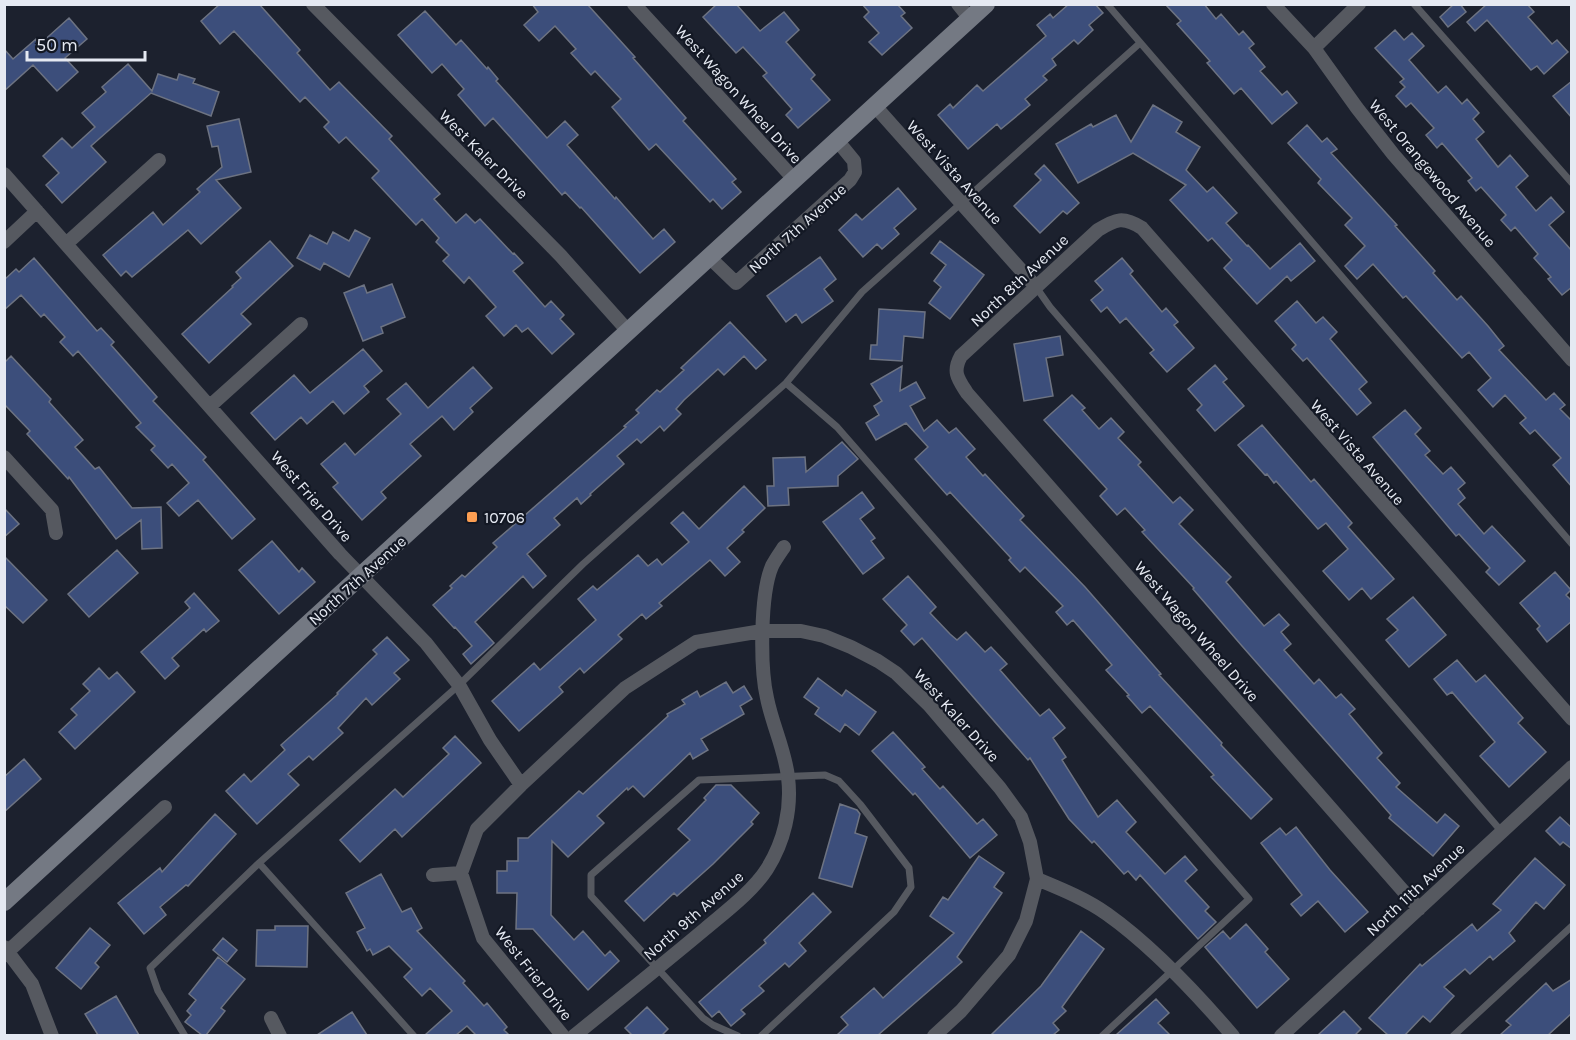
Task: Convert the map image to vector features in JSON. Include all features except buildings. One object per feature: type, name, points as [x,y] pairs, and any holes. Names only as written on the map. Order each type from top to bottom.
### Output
[{"type":"main road","name":"North 7th Avenue","points":[[4,902],[986,4]]},
{"type":"street","name":"West Kaler Drive","points":[[313,4],[561,256],[628,331]]},
{"type":"street","name":"West Wagon Wheel Drive","points":[[634,4],[794,179]]},
{"type":"street","points":[[958,4],[970,19]]},
{"type":"street","name":"West Orangewood Avenue","points":[[1274,4],[1314,48],[1393,154],[1572,360]]},
{"type":"street","points":[[1314,48],[1359,4]]},
{"type":"street","name":"West Vista Avenue","points":[[874,105],[1036,287]]},
{"type":"street","name":"North 7th Avenue","points":[[708,256],[736,283],[850,180],[855,172],[854,161],[836,139]]},
{"type":"street","points":[[66,244],[159,160]]},
{"type":"street","name":"West Frier Drive","points":[[4,174],[361,576],[426,643],[459,686],[490,741],[521,785]]},
{"type":"street","points":[[4,242],[37,212]]},
{"type":"street","name":"West Vista Avenue","points":[[1114,221],[1128,220],[1142,228],[1572,719]]},
{"type":"street","name":"North 8th Avenue","points":[[956,372],[956,365],[961,356],[1098,230],[1114,221]]},
{"type":"street","points":[[210,406],[301,324]]},
{"type":"street","name":"West Wagon Wheel Drive","points":[[956,372],[967,393],[1419,909]]},
{"type":"street","points":[[4,457],[52,510],[56,533]]},
{"type":"street","name":"North 9th Avenue","points":[[574,1035],[658,969],[734,904],[766,871],[782,838],[789,796],[788,776],[766,695],[762,631],[766,583],[772,565],[784,547]]},
{"type":"street","name":"West Kaler Drive","points":[[521,785],[625,688],[696,642],[762,631],[801,631],[824,636],[878,661],[917,691],[1000,788],[1021,817],[1030,843],[1037,879]]},
{"type":"street","name":"North 11th Avenue","points":[[1281,1035],[1572,767]]},
{"type":"street","points":[[433,875],[461,873],[477,829],[521,785]]},
{"type":"street","points":[[52,1035],[32,984],[6,951],[165,807]]},
{"type":"street","name":"West Frier Drive","points":[[461,873],[483,938],[563,1035]]},
{"type":"street","points":[[934,1035],[961,1011],[1009,955],[1026,921],[1037,879],[1073,895],[1106,914],[1134,936],[1203,1002],[1233,1035]]},
{"type":"street","points":[[272,1018],[280,1035]]},
{"type":"lane","points":[[1107,4],[1572,544]]},
{"type":"lane","points":[[1414,4],[1572,183]]},
{"type":"lane","points":[[185,1035],[158,991],[150,969],[259,863],[459,686],[583,564],[786,382],[862,291],[1140,43]]},
{"type":"lane","points":[[1036,287],[1050,307],[1502,832]]},
{"type":"lane","points":[[786,382],[837,427],[1249,899],[1102,1035]]},
{"type":"lane","points":[[738,1035],[713,1025],[703,1018],[591,896],[591,875],[699,780],[825,775],[839,781],[860,804],[909,868],[911,887],[894,912],[761,1035]]},
{"type":"lane","points":[[259,863],[414,1035]]},
{"type":"lane","points":[[1453,1035],[1572,926]]},
{"type":"place","name":"10706","points":[[472,517]]}]
